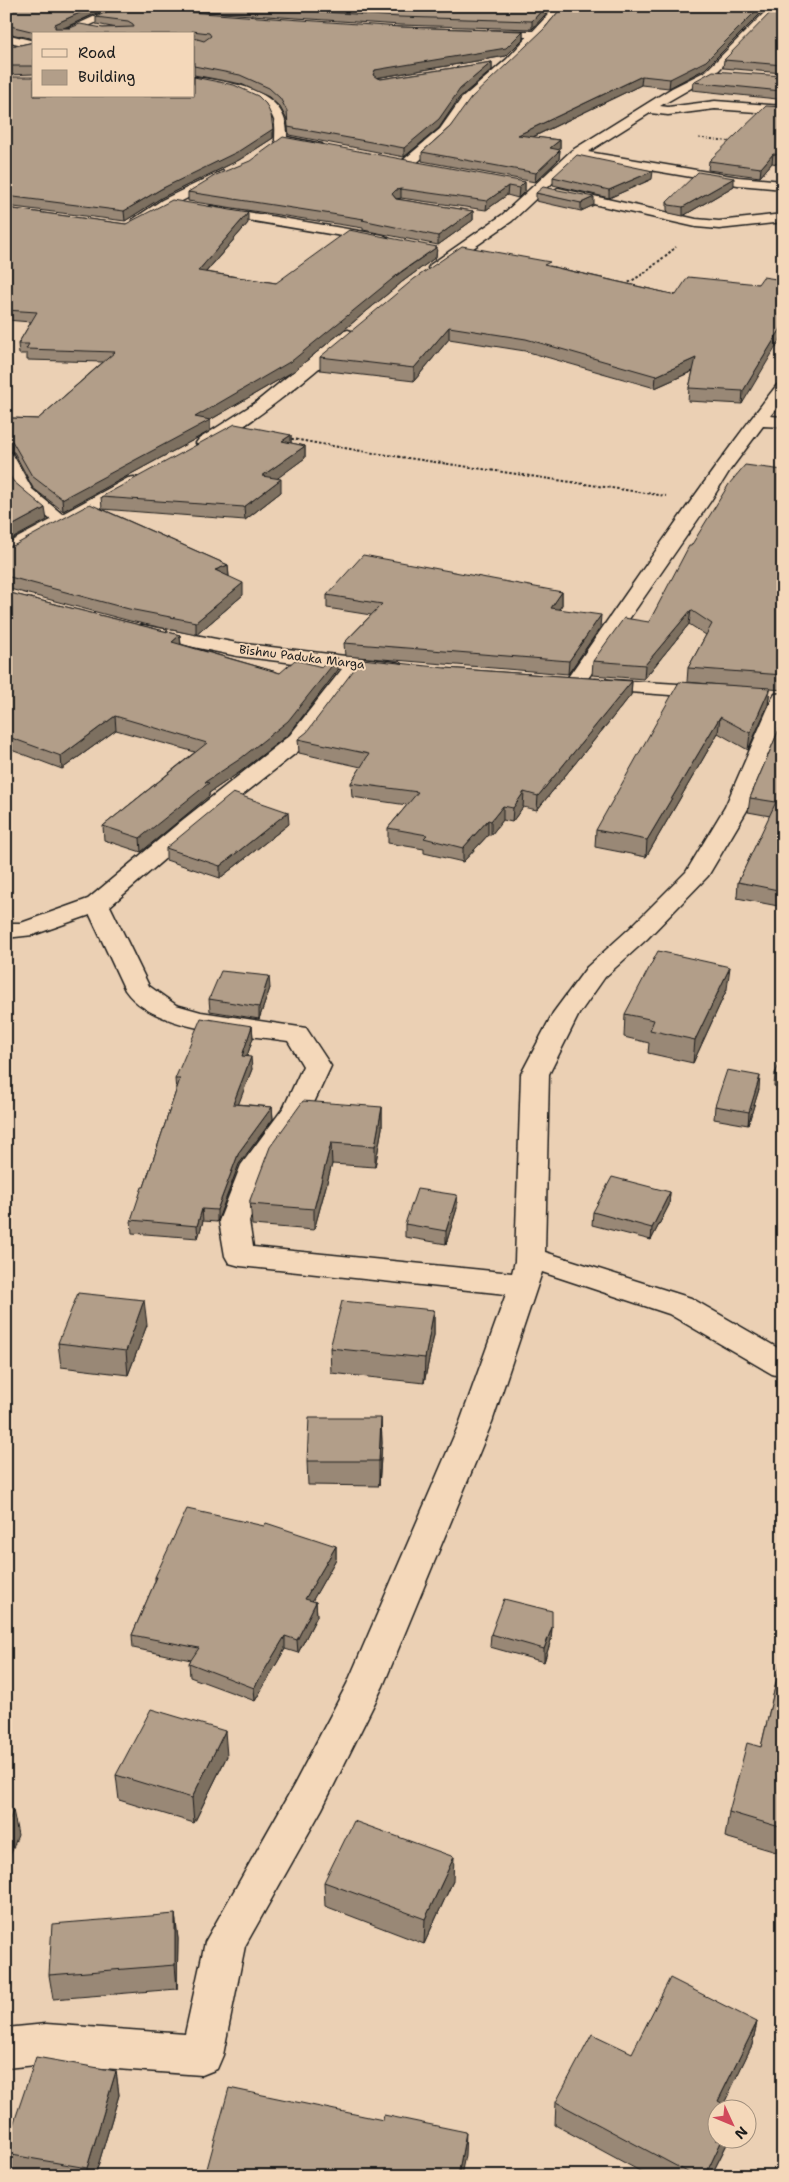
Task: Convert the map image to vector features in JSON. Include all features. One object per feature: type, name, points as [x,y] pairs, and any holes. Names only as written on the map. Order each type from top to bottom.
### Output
[{"type":"street","points":[[423,276],[506,218],[540,189],[576,154],[676,91],[710,73],[769,22],[777,6]]},
{"type":"street","points":[[546,7],[562,7]]},
{"type":"street","points":[[426,168],[402,163],[444,132],[465,102],[511,61],[562,7]]},
{"type":"street","points":[[66,32],[123,8],[138,12]]},
{"type":"street","points":[[80,27],[99,30]]},
{"type":"street","points":[[474,33],[538,34]]},
{"type":"street","points":[[6,37],[32,44]]},
{"type":"street","points":[[6,51],[32,44]]},
{"type":"street","points":[[492,63],[511,61]]},
{"type":"street","points":[[710,73],[728,74]]},
{"type":"street","points":[[195,80],[225,86],[269,102],[280,120],[281,140]]},
{"type":"street","points":[[650,109],[668,111],[715,105],[783,110]]},
{"type":"street","points":[[267,150],[281,140],[330,149]]},
{"type":"street","points":[[576,154],[738,181],[783,185]]},
{"type":"street","points":[[127,228],[167,203],[237,169]]},
{"type":"street","points":[[521,185],[586,197],[666,218],[696,223],[739,224],[783,218]]},
{"type":"street","points":[[167,203],[397,242]]},
{"type":"street","points":[[481,216],[506,218]]},
{"type":"street","points":[[435,250],[454,255]]},
{"type":"street","points":[[191,451],[231,428],[305,372],[358,327]]},
{"type":"street","points":[[733,694],[565,683],[701,502],[730,469],[758,421],[783,389]]},
{"type":"street","points":[[758,421],[783,422]]},
{"type":"street","points":[[6,457],[25,492],[62,522]]},
{"type":"street","points":[[6,552],[151,473]]},
{"type":"street","name":"Bishnu Paduka Marga","points":[[122,626],[170,638],[283,656],[415,671]]},
{"type":"street","points":[[6,931],[24,930],[97,904],[188,827],[298,740],[356,664]]},
{"type":"street","points":[[6,2048],[46,2044],[202,2055],[225,1942],[308,1797],[365,1686],[476,1422],[527,1273],[535,1074],[566,1013],[596,972],[638,934],[696,876],[737,807],[776,697]]},
{"type":"street","points":[[97,904],[138,990],[166,1011],[199,1020],[297,1034],[317,1066],[297,1109],[255,1165],[234,1221],[240,1256],[527,1273],[546,1262],[680,1306],[783,1366]]},
{"type":"path","points":[[622,287],[646,272],[677,246]]},
{"type":"path","points":[[231,428],[368,452],[701,502]]},
{"type":"building","points":[[6,6],[95,6],[55,24],[55,28],[70,28],[80,24],[103,28],[134,27],[128,21],[96,17],[117,7],[400,27],[523,31],[506,48],[375,70],[373,75],[381,79],[492,62],[460,89],[439,119],[404,148],[288,127],[287,111],[280,98],[269,88],[240,75],[195,66],[195,38],[204,41],[211,36],[209,33],[192,31],[35,32],[6,25]]},
{"type":"building","points":[[234,6],[546,6],[532,21],[400,17]]},
{"type":"building","points":[[563,6],[761,6],[706,61],[670,79],[642,76],[518,135],[560,140],[550,148],[560,150],[536,173],[422,152],[450,127],[471,98],[544,29]]},
{"type":"building","points":[[777,6],[783,6],[783,65],[724,60]]},
{"type":"building","points":[[32,42],[32,66],[6,66],[6,48]]},
{"type":"building","points":[[713,71],[783,76],[783,96],[777,95],[781,91],[693,82]]},
{"type":"building","points":[[6,77],[32,77],[32,98],[195,98],[195,77],[234,85],[258,96],[266,104],[271,115],[273,129],[239,151],[161,189],[124,211],[6,196]]},
{"type":"building","points":[[766,106],[783,107],[783,155],[773,154],[761,168],[709,161]]},
{"type":"building","points":[[283,137],[525,182],[519,188],[508,186],[487,201],[401,189],[396,190],[392,194],[396,199],[473,211],[438,236],[362,220],[364,219],[188,192],[216,175],[250,161]]},
{"type":"building","points":[[577,155],[653,171],[609,190],[553,177]]},
{"type":"building","points":[[698,172],[734,178],[683,207],[669,205],[667,202]]},
{"type":"building","points":[[543,187],[594,197],[581,203],[536,193]]},
{"type":"building","points":[[172,200],[248,213],[198,271],[276,283],[349,230],[437,247],[402,271],[293,360],[195,417],[210,420],[62,499],[32,476],[12,441],[6,440],[6,417],[38,419],[115,352],[26,349],[29,344],[18,344],[37,312],[6,310],[6,208],[126,224]]},
{"type":"building","points":[[462,246],[550,262],[544,265],[676,295],[688,277],[758,284],[763,277],[783,280],[783,325],[743,391],[689,388],[696,358],[656,376],[526,339],[449,327],[414,368],[320,357],[414,279]]},
{"type":"building","points":[[235,424],[291,435],[282,441],[305,446],[262,476],[281,479],[244,507],[101,497]]},
{"type":"building","points":[[745,465],[783,470],[783,675],[688,668],[712,624],[691,610],[645,665],[593,661],[624,618],[649,622],[689,546],[691,546],[729,484]]},
{"type":"building","points":[[6,469],[13,481],[45,508],[6,529]]},
{"type":"building","points":[[90,504],[228,565],[215,570],[243,583],[196,622],[129,609],[6,576],[6,547],[13,546]]},
{"type":"building","points":[[363,555],[562,592],[551,608],[601,615],[569,661],[344,643],[382,604],[327,595]]},
{"type":"building","points":[[6,592],[180,635],[172,642],[280,673],[295,660],[322,667],[331,657],[338,658],[288,721],[240,759],[205,782],[209,783],[140,838],[103,826],[207,743],[115,716],[61,756],[6,736]]},
{"type":"building","points":[[362,659],[445,668],[632,681],[538,796],[524,792],[513,808],[503,806],[491,821],[488,820],[463,848],[424,838],[427,835],[388,828],[418,792],[351,783],[369,754],[298,739],[307,732]]},
{"type":"building","points":[[679,682],[770,688],[750,733],[720,717],[647,840],[596,830]]},
{"type":"building","points":[[783,720],[783,891],[738,882],[776,802],[750,798]]},
{"type":"building","points":[[233,793],[288,812],[220,866],[166,848]]},
{"type":"building","points":[[658,951],[730,967],[695,1040],[650,1030],[654,1020],[625,1014]]},
{"type":"building","points":[[221,971],[269,976],[259,1007],[209,999]]},
{"type":"building","points":[[201,1018],[252,1026],[242,1056],[251,1057],[233,1104],[272,1107],[239,1152],[217,1210],[202,1209],[197,1226],[131,1220],[180,1079],[175,1079]]},
{"type":"building","points":[[783,1056],[783,1076],[775,1074]]},
{"type":"building","points":[[727,1070],[760,1076],[749,1112],[715,1106]]},
{"type":"building","points":[[303,1101],[382,1107],[375,1146],[331,1143],[314,1209],[250,1204],[270,1147]]},
{"type":"building","points":[[612,1177],[670,1192],[652,1228],[593,1212]]},
{"type":"building","points":[[417,1189],[457,1195],[446,1231],[405,1224]]},
{"type":"building","points":[[78,1293],[144,1300],[126,1351],[58,1343]]},
{"type":"building","points":[[342,1301],[434,1310],[425,1358],[330,1348]]},
{"type":"building","points":[[309,1418],[381,1418],[379,1461],[307,1461]]},
{"type":"building","points":[[187,1509],[264,1526],[266,1523],[336,1546],[305,1599],[316,1602],[297,1640],[285,1636],[254,1688],[189,1663],[199,1648],[132,1635],[157,1577],[155,1577]]},
{"type":"building","points":[[504,1599],[552,1611],[552,1627],[544,1649],[491,1634]]},
{"type":"building","points":[[783,1653],[783,1828],[729,1812],[747,1743],[761,1747]]},
{"type":"building","points":[[151,1709],[225,1731],[192,1798],[116,1775]]},
{"type":"building","points":[[6,1809],[13,1810],[6,1830]]},
{"type":"building","points":[[354,1821],[454,1857],[425,1919],[324,1882]]},
{"type":"building","points":[[175,1914],[175,1965],[49,1975],[52,1924]]},
{"type":"building","points":[[670,1978],[757,2022],[718,2100],[706,2100],[706,2150],[717,2150],[705,2176],[695,2176],[556,2102],[592,2034],[632,2053]]},
{"type":"building","points":[[36,2057],[116,2071],[87,2168],[6,2154],[6,2146]]},
{"type":"building","points":[[229,2088],[383,2120],[384,2115],[466,2132],[458,2176],[205,2176]]}]
